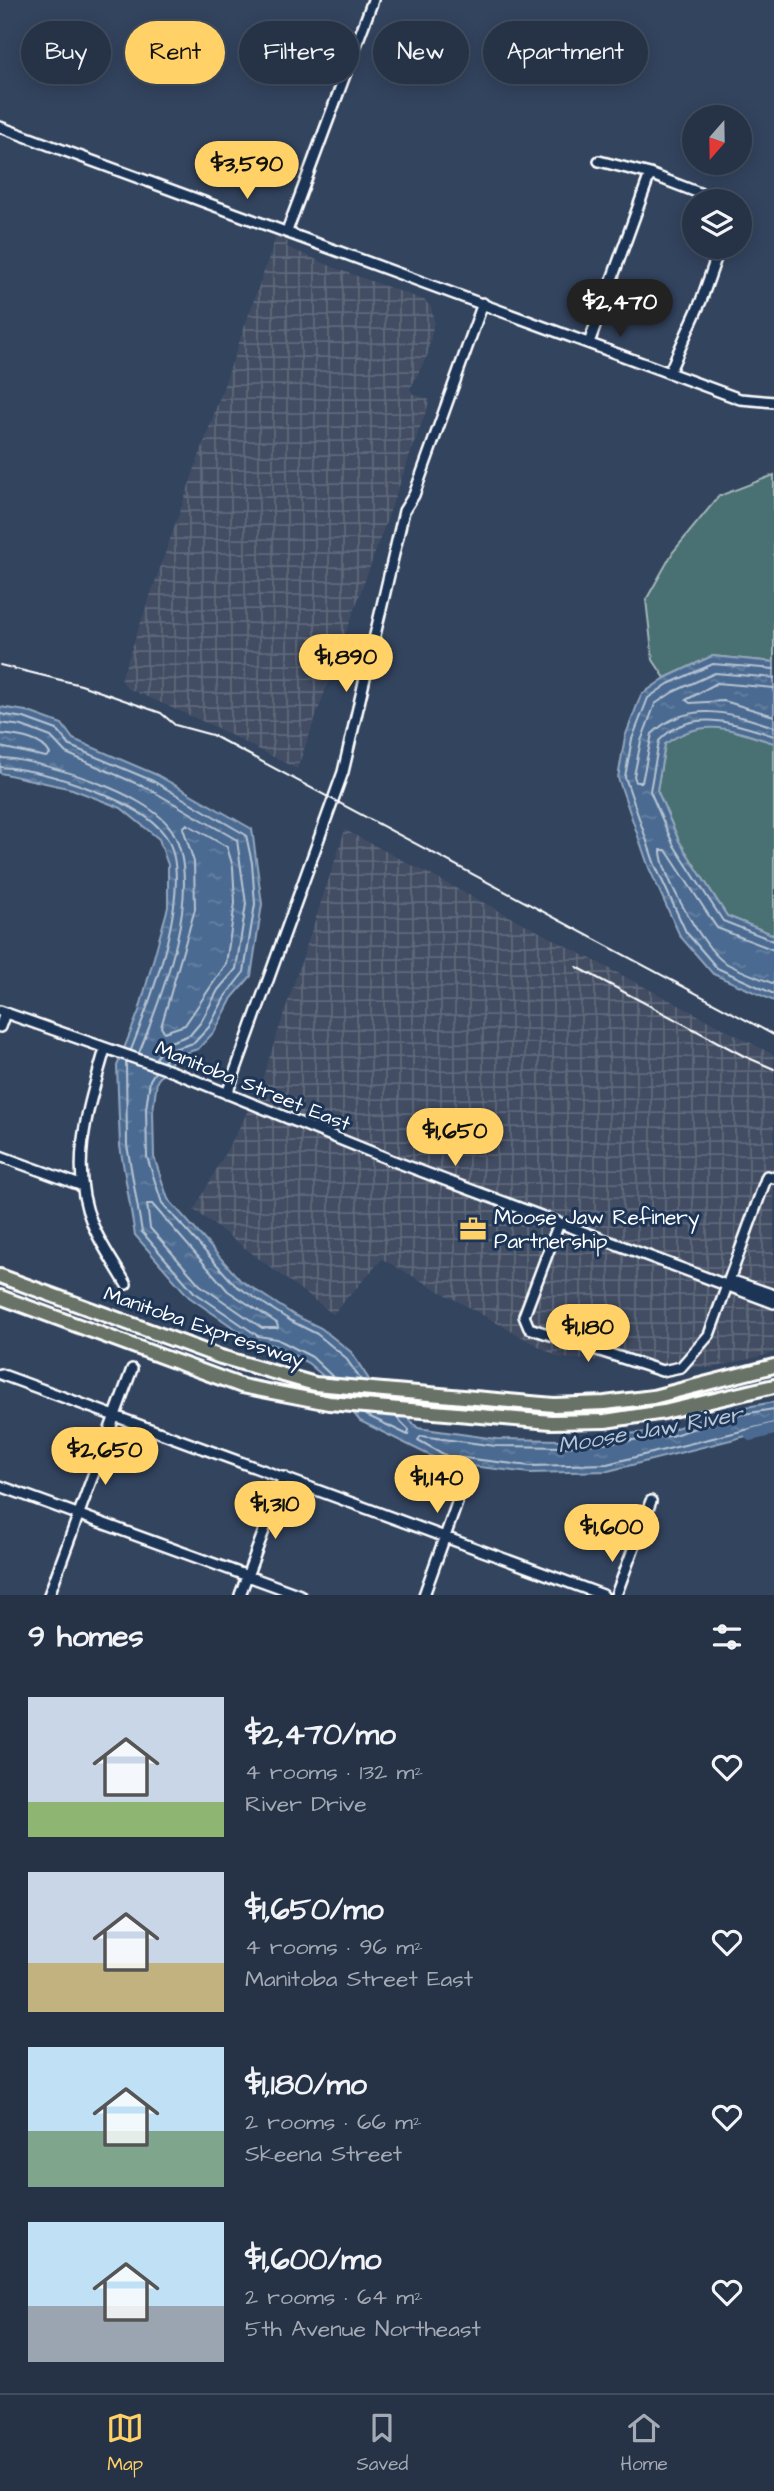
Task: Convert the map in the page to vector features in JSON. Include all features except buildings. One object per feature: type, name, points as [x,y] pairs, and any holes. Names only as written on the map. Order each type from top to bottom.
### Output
[{"type":"main road","name":"Manitoba Expressway","points":[[0,1276],[221,1357],[315,1384],[554,1405],[605,1404],[653,1397],[774,1366]]},
{"type":"main road","name":"Manitoba Expressway","points":[[0,1297],[242,1386],[329,1403],[551,1422],[605,1421],[664,1412],[774,1386]]},
{"type":"street","points":[[287,231],[373,0]]},
{"type":"street","points":[[0,127],[740,399],[774,402]]},
{"type":"street","points":[[599,161],[650,174],[689,189]]},
{"type":"street","points":[[589,343],[650,174]]},
{"type":"street","points":[[669,373],[701,301],[716,259]]},
{"type":"street","points":[[227,1094],[342,772],[404,511],[414,495],[487,304]]},
{"type":"street","points":[[0,1027],[3,1012]]},
{"type":"street","name":"Manitoba Street East","points":[[3,1012],[174,1072],[559,1223],[774,1295]]},
{"type":"street","points":[[110,1051],[83,1127],[80,1185],[92,1224],[126,1284]]},
{"type":"street","points":[[0,1156],[80,1185]]},
{"type":"street","points":[[559,1223],[524,1316],[524,1323],[529,1328],[569,1343],[662,1371],[681,1367],[709,1335],[767,1176],[774,1178]]},
{"type":"street","name":"Manitoba Street East","points":[[729,1282],[733,1289],[774,1303]]},
{"type":"street","points":[[49,1595],[132,1369]]},
{"type":"street","points":[[0,1374],[603,1595]]},
{"type":"street","points":[[240,1595],[284,1477]]},
{"type":"street","points":[[0,1486],[300,1595]]},
{"type":"street","points":[[616,1595],[651,1501]]},
{"type":"street","points":[[424,1595],[457,1503]]},
{"type":"shaded area","points":[[276,237],[288,242],[287,247],[340,270],[424,300],[431,307],[434,321],[428,354],[410,389],[413,394],[430,400],[297,769],[211,725],[127,688],[121,679]]},
{"type":"shaded area","name":"Moose Jaw Refinery Partnership","points":[[345,830],[774,1055],[774,1353],[712,1368],[560,1358],[382,1259],[333,1314],[194,1210],[257,1095]]},
{"type":"green space","points":[[774,475],[774,662],[712,656],[665,678],[653,660],[646,600],[673,552],[719,496]]},
{"type":"green space","points":[[720,726],[774,743],[774,935],[727,916],[679,841],[657,790],[665,744],[686,730]]},
{"type":"water","points":[[712,656],[774,662],[774,743],[719,728],[693,730],[679,735],[665,744],[657,790],[679,841],[727,916],[774,935],[774,1001],[713,974],[680,936],[649,868],[618,778],[625,737],[641,695],[665,678]]},
{"type":"water","points":[[0,707],[26,711],[62,724],[73,739],[157,775],[252,829],[262,904],[251,976],[232,998],[215,1031],[198,1049],[177,1055],[157,1081],[153,1111],[154,1157],[168,1199],[240,1280],[294,1315],[321,1328],[351,1352],[370,1381],[418,1428],[496,1439],[563,1440],[670,1430],[730,1410],[774,1402],[774,1429],[608,1471],[530,1473],[445,1463],[360,1421],[322,1375],[308,1363],[274,1345],[256,1343],[189,1297],[135,1235],[120,1146],[117,1066],[139,1011],[168,907],[168,865],[159,839],[121,808],[72,789],[0,773]]},
{"type":"waterway","name":"Moose Jaw River","points":[[751,1435],[774,1429]]},
{"type":"railway","points":[[0,665],[81,685],[161,713],[175,725],[212,735],[774,1035]]},
{"type":"railway","points":[[577,967],[744,1056],[774,1069]]},
{"type":"place","name":"Moose Jaw Refinery Partnership","points":[[473,1229]]}]
